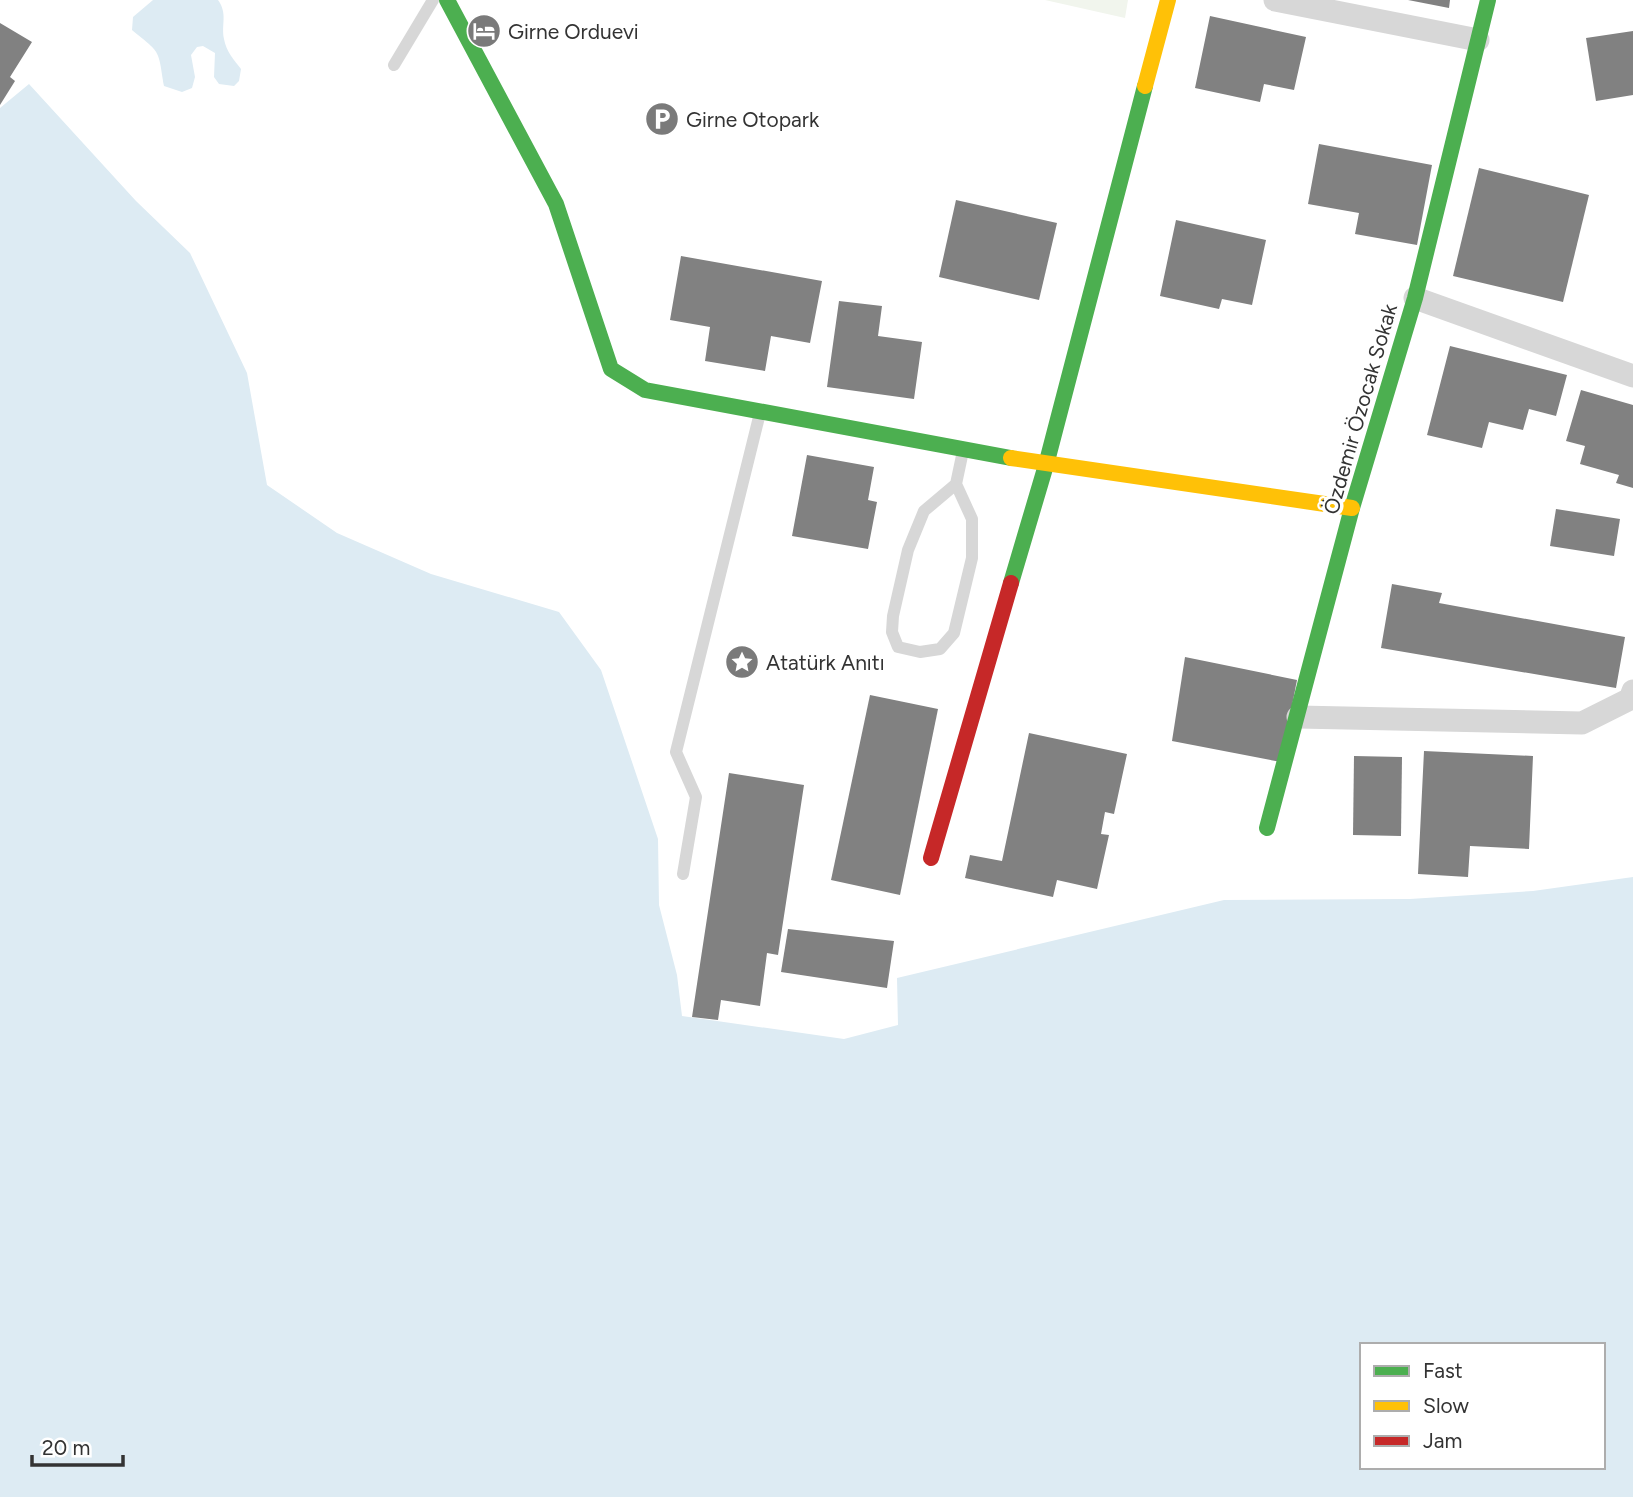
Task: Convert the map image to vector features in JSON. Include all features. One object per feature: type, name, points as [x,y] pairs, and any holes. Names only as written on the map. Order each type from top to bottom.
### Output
[{"type":"street","points":[[447,0],[556,205],[611,369],[645,390],[761,409],[963,451],[1046,465],[1352,508]]},
{"type":"street","points":[[931,858],[1046,465],[1168,0]]},
{"type":"street","points":[[1275,0],[1478,40]]},
{"type":"street","name":"Özdemir Özocak Sokak","points":[[1267,828],[1352,508],[1415,298],[1488,0]]},
{"type":"street","points":[[1415,298],[1633,376]]},
{"type":"street","points":[[1298,717],[1583,723],[1630,699],[1633,691]]},
{"type":"lane","points":[[394,65],[433,0]]},
{"type":"lane","points":[[683,874],[696,797],[676,752],[761,409]]},
{"type":"lane","points":[[956,484],[924,511],[908,550],[893,615],[892,632],[898,647],[920,652],[940,649],[954,633],[972,558],[972,519],[956,484],[963,451]]},
{"type":"shaded area","points":[[153,0],[218,0],[224,15],[225,43],[241,69],[239,81],[234,86],[219,84],[214,77],[215,53],[203,46],[197,47],[191,55],[195,77],[192,88],[182,92],[164,86],[157,53],[132,30],[133,17]]},
{"type":"shaded area","points":[[1045,0],[1128,0],[1125,18]]},
{"type":"shaded area","points":[[29,84],[136,201],[190,253],[247,373],[267,485],[337,533],[431,574],[559,612],[601,670],[658,839],[659,905],[677,975],[682,1016],[844,1039],[898,1025],[897,978],[1224,900],[1410,899],[1533,891],[1633,877],[1633,1497],[0,1497],[0,108]]},
{"type":"building","points":[[1408,0],[1450,0],[1449,8]]},
{"type":"building","points":[[1210,16],[1306,37],[1294,90],[1264,84],[1260,102],[1195,88]]},
{"type":"building","points":[[0,23],[32,42],[10,77],[15,81],[0,105]]},
{"type":"building","points":[[1633,31],[1633,95],[1596,101],[1586,38]]},
{"type":"building","points":[[1319,144],[1432,165],[1417,245],[1355,234],[1359,213],[1308,204]]},
{"type":"building","points":[[1479,168],[1589,195],[1563,302],[1453,276]]},
{"type":"building","points":[[956,200],[1057,223],[1039,300],[939,277]]},
{"type":"building","points":[[1176,220],[1266,240],[1252,305],[1222,299],[1219,309],[1160,296]]},
{"type":"building","points":[[681,256],[822,281],[810,343],[771,336],[765,371],[705,361],[710,327],[670,320]]},
{"type":"building","points":[[839,301],[882,306],[878,336],[922,342],[914,399],[827,387]]},
{"type":"building","points":[[1450,346],[1567,375],[1556,416],[1529,409],[1523,430],[1489,422],[1482,448],[1427,435]]},
{"type":"building","points":[[1581,390],[1633,405],[1633,488],[1616,483],[1619,475],[1580,464],[1585,446],[1566,441]]},
{"type":"building","points":[[807,455],[874,467],[868,500],[877,502],[868,549],[792,536]]},
{"type":"building","points":[[1556,509],[1620,519],[1614,556],[1550,546]]},
{"type":"building","points":[[1392,584],[1442,593],[1439,603],[1625,637],[1616,688],[1381,648]]},
{"type":"building","points":[[1185,657],[1297,680],[1281,762],[1172,741]]},
{"type":"building","points":[[870,695],[938,709],[900,895],[831,880]]},
{"type":"building","points":[[1029,733],[1127,754],[1114,814],[1105,812],[1101,834],[1109,835],[1097,889],[1057,880],[1053,897],[965,878],[970,855],[1002,861]]},
{"type":"building","points":[[1424,751],[1533,756],[1529,849],[1470,846],[1468,877],[1418,874]]},
{"type":"building","points":[[1354,756],[1402,757],[1401,836],[1353,835]]},
{"type":"building","points":[[729,773],[804,785],[778,955],[767,953],[760,1006],[721,1000],[718,1020],[692,1017]]},
{"type":"building","points":[[788,929],[894,941],[887,988],[781,972]]},
{"type":"traffic: fast","points":[[447,0],[556,204],[611,369],[645,390],[1011,458]]},
{"type":"traffic: fast","points":[[1267,828],[1352,508],[1415,298],[1488,0]]},
{"type":"traffic: fast","points":[[1011,583],[1046,465],[1145,86]]},
{"type":"traffic: slow","points":[[1145,86],[1168,0]]},
{"type":"traffic: slow","points":[[1011,458],[1352,508]]},
{"type":"traffic: jam","points":[[931,858],[1011,583]]},
{"type":"place","name":"Girne Orduevi","points":[[484,31]]},
{"type":"place","name":"Girne Otopark","points":[[662,119]]},
{"type":"place","name":"Atatürk Anıtı","points":[[742,662]]}]
